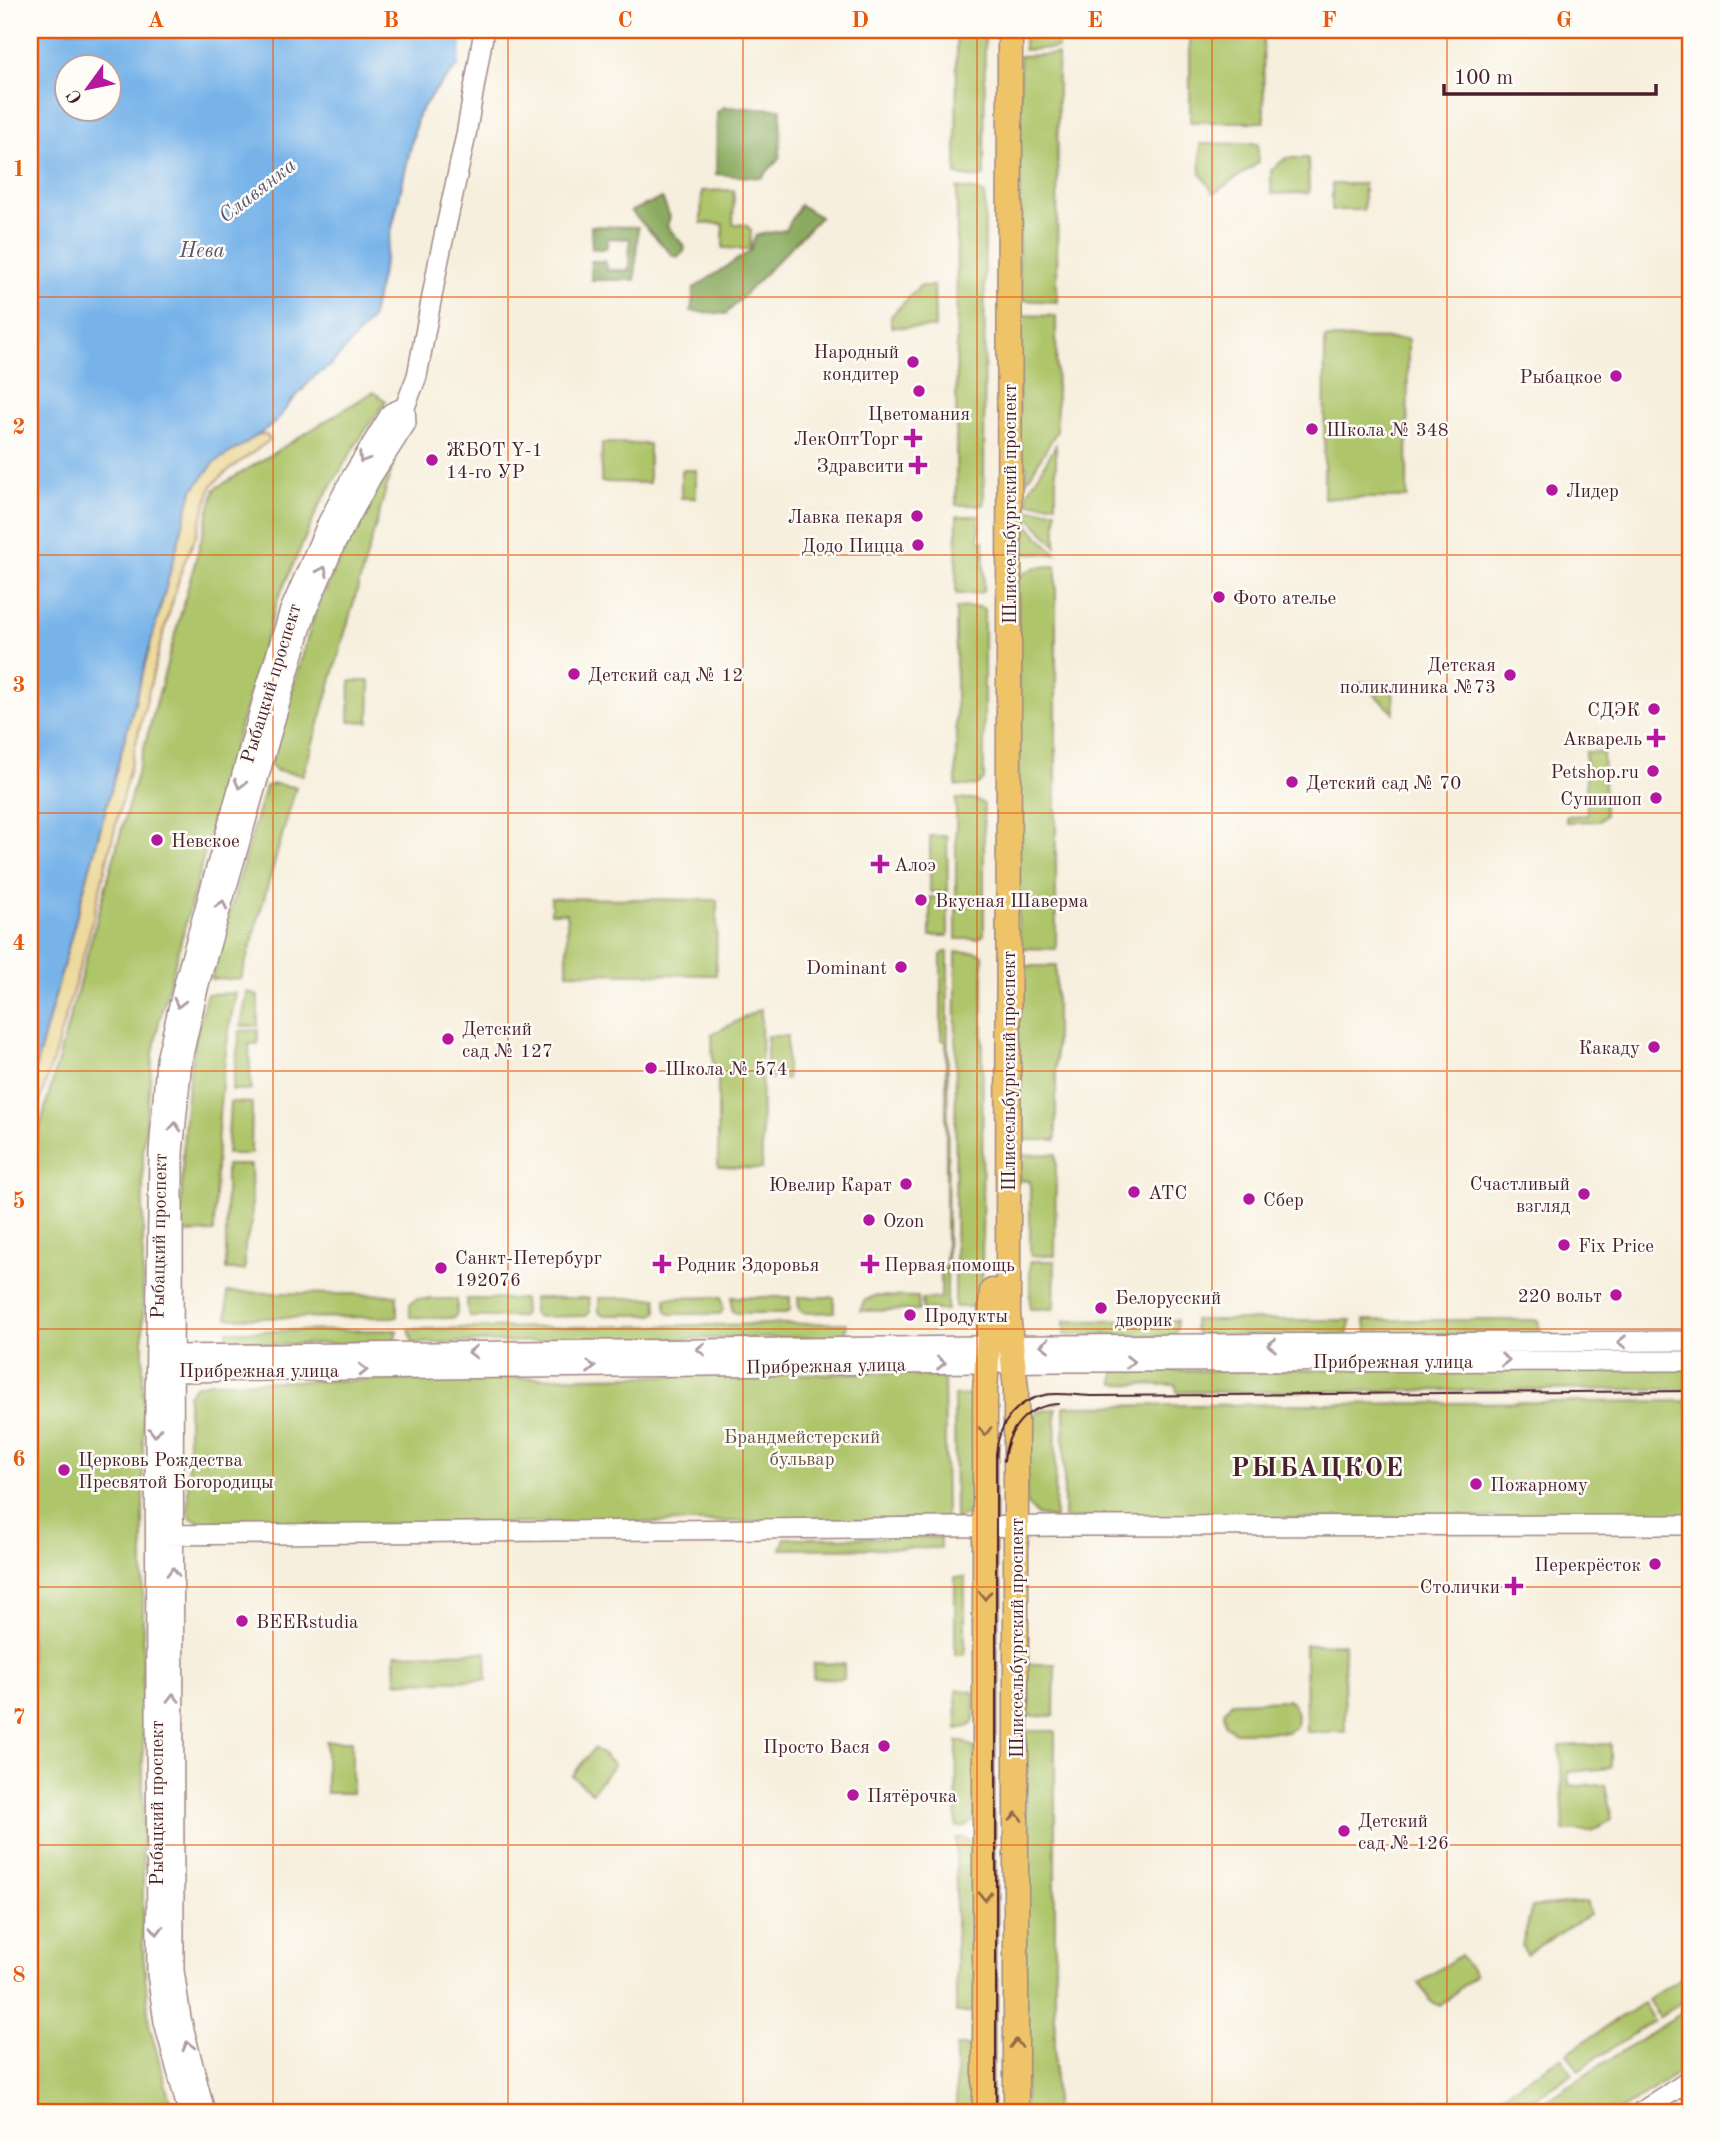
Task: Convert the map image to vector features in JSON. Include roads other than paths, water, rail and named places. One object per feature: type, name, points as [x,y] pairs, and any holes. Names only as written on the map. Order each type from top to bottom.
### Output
[{"type":"main road","name":"Шлиссельбургский проспект","points":[[994,30],[992,1314],[1000,1354],[1016,1389],[1016,2112]]},
{"type":"main road","name":"Шлиссельбургский проспект","points":[[985,2112],[985,1390],[1000,1354],[1008,1314],[1010,30]]},
{"type":"street","name":"Рыбацкий проспект","points":[[188,2112],[164,2022],[157,1974],[167,1364],[173,1153],[178,1090],[186,1035],[306,612],[345,525],[406,423],[405,407],[417,376],[466,135],[484,30]]},
{"type":"street","name":"Прибрежная улица","points":[[167,1364],[1000,1354],[1690,1341]]},
{"type":"street","name":"Прибрежная улица","points":[[1000,1354],[1690,1361]]},
{"type":"street","points":[[164,1535],[985,1527],[1690,1525]]},
{"type":"street","name":"Рыбацкий проспект","points":[[164,1535],[174,1970],[181,2018],[205,2112]]},
{"type":"street","points":[[1641,2112],[1690,2080]]},
{"type":"water","name":"Нева","points":[[30,30],[491,30],[432,94],[418,115],[371,320],[330,366],[315,376],[276,422],[215,462],[192,491],[30,1088]]},
{"type":"tram line","points":[[996,2112],[996,1454],[1000,1433],[1010,1416],[1034,1398],[1056,1394],[1094,1396],[1690,1391]]},
{"type":"tram line","points":[[1004,1461],[1009,1439],[1020,1422],[1036,1409],[1058,1404]]},
{"type":"place","name":"Народный кондитер","points":[[913,362]]},
{"type":"place","name":"Рыбацкое","points":[[1616,376]]},
{"type":"place","name":"Цветомания","points":[[919,391]]},
{"type":"place","name":"Школа № 348","points":[[1312,429]]},
{"type":"place","name":"ЛекОптТорг","points":[[913,438]]},
{"type":"place","name":"ЖБОТ Y-1 14-го УР","points":[[432,460]]},
{"type":"place","name":"Здравсити","points":[[918,465]]},
{"type":"place","name":"Лидер","points":[[1552,490]]},
{"type":"place","name":"Лавка пекаря","points":[[917,516]]},
{"type":"place","name":"Додо Пицца","points":[[918,545]]},
{"type":"place","name":"Фото ателье","points":[[1219,597]]},
{"type":"place","name":"Детский сад № 12","points":[[574,674]]},
{"type":"place","name":"Детская поликлиника №73","points":[[1510,675]]},
{"type":"place","name":"СДЭК","points":[[1654,709]]},
{"type":"place","name":"Акварель","points":[[1656,738]]},
{"type":"place","name":"Petshop.ru","points":[[1653,771]]},
{"type":"place","name":"Детский сад № 70","points":[[1292,782]]},
{"type":"place","name":"Сушишоп","points":[[1656,798]]},
{"type":"place","name":"Невское","points":[[157,840]]},
{"type":"place","name":"Алоэ","points":[[880,864]]},
{"type":"place","name":"Вкусная Шаверма","points":[[921,900]]},
{"type":"place","name":"Dominant","points":[[901,967]]},
{"type":"place","name":"Детский сад № 127","points":[[448,1039]]},
{"type":"place","name":"Какаду","points":[[1654,1047]]},
{"type":"place","name":"Школа № 574","points":[[651,1068]]},
{"type":"place","name":"Ювелир Карат","points":[[906,1184]]},
{"type":"place","name":"АТС","points":[[1134,1192]]},
{"type":"place","name":"Счастливый взгляд","points":[[1584,1194]]},
{"type":"place","name":"Сбер","points":[[1249,1199]]},
{"type":"place","name":"Ozon","points":[[869,1220]]},
{"type":"place","name":"Fix Price","points":[[1564,1245]]},
{"type":"place","name":"Родник Здоровья","points":[[662,1264]]},
{"type":"place","name":"Первая помощь","points":[[870,1264]]},
{"type":"place","name":"Санкт-Петербург 192076","points":[[441,1268]]},
{"type":"place","name":"220 вольт","points":[[1616,1295]]},
{"type":"place","name":"Белорусский дворик","points":[[1101,1308]]},
{"type":"place","name":"Продукты","points":[[910,1315]]},
{"type":"place","name":"Церковь Рождества Пресвятой Богородицы","points":[[64,1470]]},
{"type":"place","name":"Пожарному","points":[[1476,1484]]},
{"type":"place","name":"Перекрёсток","points":[[1655,1564]]},
{"type":"place","name":"Столички","points":[[1514,1586]]},
{"type":"place","name":"BEERstudia","points":[[242,1621]]},
{"type":"place","name":"Просто Вася","points":[[884,1746]]},
{"type":"place","name":"Пятёрочка","points":[[853,1795]]},
{"type":"place","name":"Детский сад № 126","points":[[1344,1831]]},
{"type":"district","name":"РЫБАЦКОЕ","points":[[1318,1467]]},
{"type":"water label","name":"Славянка","points":[[257,190]]},
{"type":"park label","name":"Брандмейстерский бульвар","points":[[802,1447]]}]
